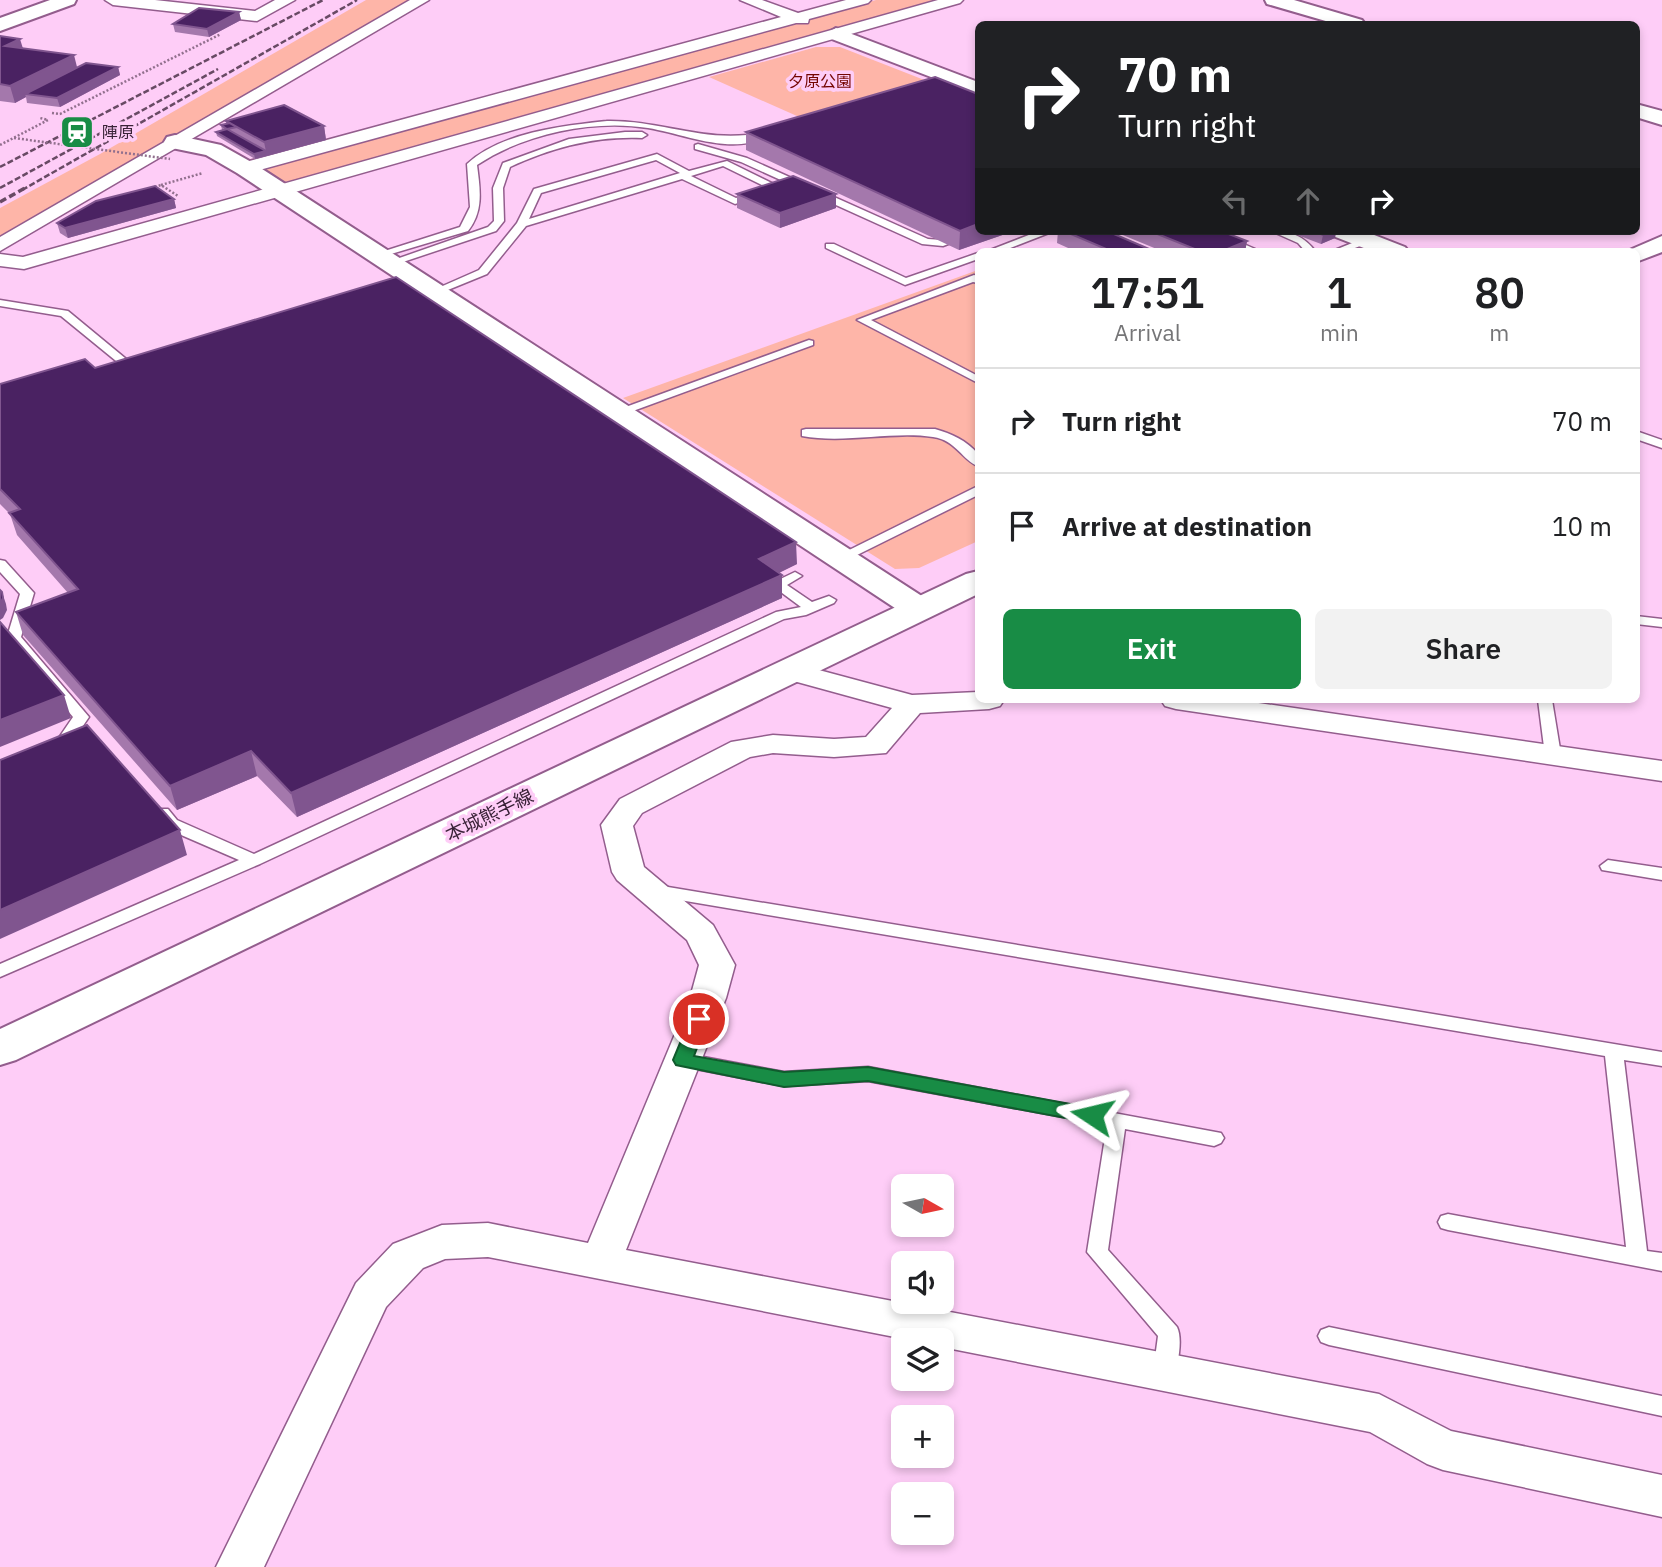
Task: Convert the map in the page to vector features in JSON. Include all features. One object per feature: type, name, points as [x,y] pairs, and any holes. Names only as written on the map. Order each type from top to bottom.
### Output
[{"type":"street","points":[[0,25],[67,0]]},
{"type":"street","points":[[113,0],[257,16],[287,0]]},
{"type":"street","points":[[0,245],[173,151],[421,0]]},
{"type":"street","points":[[748,0],[975,88]]},
{"type":"street","points":[[245,167],[863,0]]},
{"type":"street","points":[[0,260],[24,263],[955,0]]},
{"type":"street","points":[[1274,0],[1345,21]]},
{"type":"street","points":[[1640,111],[1662,118]]},
{"type":"street","points":[[173,151],[213,150],[245,167],[913,604]]},
{"type":"street","points":[[1353,235],[1386,248]]},
{"type":"street","points":[[1640,253],[1662,243]]},
{"type":"street","points":[[1640,266],[1662,256]]},
{"type":"street","name":"本城熊手線","points":[[0,1048],[789,671],[913,604],[975,567]]},
{"type":"street","name":"本城熊手線","points":[[0,1025],[913,604],[975,582]]},
{"type":"street","points":[[789,671],[911,704],[975,701]]},
{"type":"street","points":[[1197,703],[1662,771]]},
{"type":"street","points":[[601,1262],[708,998],[717,965],[701,933],[629,872],[617,825],[631,806],[742,750],[773,744],[834,748],[875,746],[911,704]]},
{"type":"street","points":[[240,1567],[371,1296],[408,1256],[442,1242],[488,1240],[1379,1415],[1443,1450],[1662,1496]]},
{"type":"lane","points":[[384,259],[464,229],[474,220],[472,164],[485,153],[507,145],[573,127],[612,122],[647,125],[720,141],[743,141],[770,134]]},
{"type":"lane","points":[[384,259],[492,229],[499,220],[498,188],[506,165],[528,154],[600,135],[650,136],[744,160],[926,242],[943,243],[975,230]]},
{"type":"lane","points":[[434,292],[483,272],[522,224],[537,191],[657,157],[686,175],[735,201],[777,188],[724,163],[686,175],[522,224]]},
{"type":"lane","points":[[1001,248],[1038,235]]},
{"type":"lane","points":[[1215,235],[1247,248]]},
{"type":"lane","points":[[1287,235],[1303,241],[1308,248]]},
{"type":"lane","points":[[1346,248],[1367,240]]},
{"type":"lane","points":[[830,246],[905,282],[975,257]]},
{"type":"lane","points":[[975,278],[862,320],[975,378]]},
{"type":"lane","points":[[0,303],[64,313],[125,363]]},
{"type":"lane","points":[[618,412],[809,343]]},
{"type":"lane","points":[[112,367],[138,359]]},
{"type":"lane","points":[[806,433],[935,433],[952,438],[969,449],[975,458]]},
{"type":"lane","points":[[1640,436],[1662,444]]},
{"type":"lane","points":[[842,557],[975,492]]},
{"type":"lane","points":[[0,564],[27,593],[14,636],[81,717],[66,739],[76,752]]},
{"type":"lane","points":[[795,576],[777,584],[812,608]]},
{"type":"lane","points":[[0,971],[254,860],[781,615],[801,612],[829,600]]},
{"type":"lane","points":[[1640,620],[1662,623]]},
{"type":"lane","points":[[1545,703],[1553,755]]},
{"type":"lane","points":[[153,803],[171,824],[254,860]]},
{"type":"lane","points":[[1608,866],[1662,874]]},
{"type":"lane","points":[[650,890],[1662,1059]]},
{"type":"lane","points":[[1614,1051],[1637,1257]]},
{"type":"lane","points":[[682,1060],[784,1079],[868,1074],[1214,1138]]},
{"type":"lane","points":[[1117,1120],[1097,1252],[1169,1333],[1164,1373]]},
{"type":"lane","points":[[1448,1222],[1662,1262]]},
{"type":"lane","points":[[1329,1336],[1662,1406]]},
{"type":"path","points":[[0,145],[257,16]]},
{"type":"path","points":[[52,113],[60,114]]},
{"type":"path","points":[[40,118],[48,120]]},
{"type":"path","points":[[17,137],[173,151]]},
{"type":"path","points":[[149,189],[211,171],[200,164]]},
{"type":"path","points":[[161,185],[181,198]]},
{"type":"green space","points":[[366,0],[410,0],[0,236],[0,208],[100,154]]},
{"type":"green space","points":[[876,0],[945,0],[297,181],[283,182],[262,169],[264,166]]},
{"type":"green space","name":"夕原公園","points":[[816,47],[840,47],[932,83],[806,120],[709,77]]},
{"type":"green space","points":[[975,271],[975,542],[919,568],[895,569],[623,398]]},
{"type":"building","points":[[199,8],[239,12],[207,29],[173,24]]},
{"type":"building","points":[[0,36],[20,39],[5,46],[74,55],[10,86],[0,84]]},
{"type":"building","points":[[86,63],[118,67],[57,98],[25,94]]},
{"type":"building","points":[[935,77],[975,93],[975,225],[960,231],[746,132]]},
{"type":"building","points":[[284,105],[324,126],[264,142],[226,121]]},
{"type":"building","points":[[230,123],[237,127],[227,129],[221,125]]},
{"type":"building","points":[[227,129],[266,151],[254,154],[216,132]]},
{"type":"building","points":[[793,176],[836,194],[780,213],[737,194]]},
{"type":"building","points":[[155,186],[174,199],[65,228],[57,223],[96,201]]},
{"type":"building","points":[[1073,235],[1116,235],[1147,248],[1104,248]]},
{"type":"building","points":[[1160,235],[1231,235],[1247,241],[1230,248],[1192,248]]},
{"type":"building","points":[[396,277],[796,542],[759,559],[782,575],[291,793],[251,751],[170,786],[16,612],[78,589],[9,513],[20,509],[0,489],[0,384],[85,359],[95,368]]},
{"type":"building","points":[[0,622],[64,695],[0,720]]},
{"type":"building","points":[[87,725],[180,830],[0,910],[0,760]]},
{"type":"railway","points":[[0,167],[323,0]]},
{"type":"railway","points":[[22,190],[357,0]]},
{"type":"railway","points":[[0,188],[218,69]]},
{"type":"railway","points":[[0,202],[25,188]]},
{"type":"place","name":"陣原","points":[[77,132]]},
{"type":"route","points":[[699,1019],[682,1060],[784,1079],[868,1074],[1092,1115]]}]
